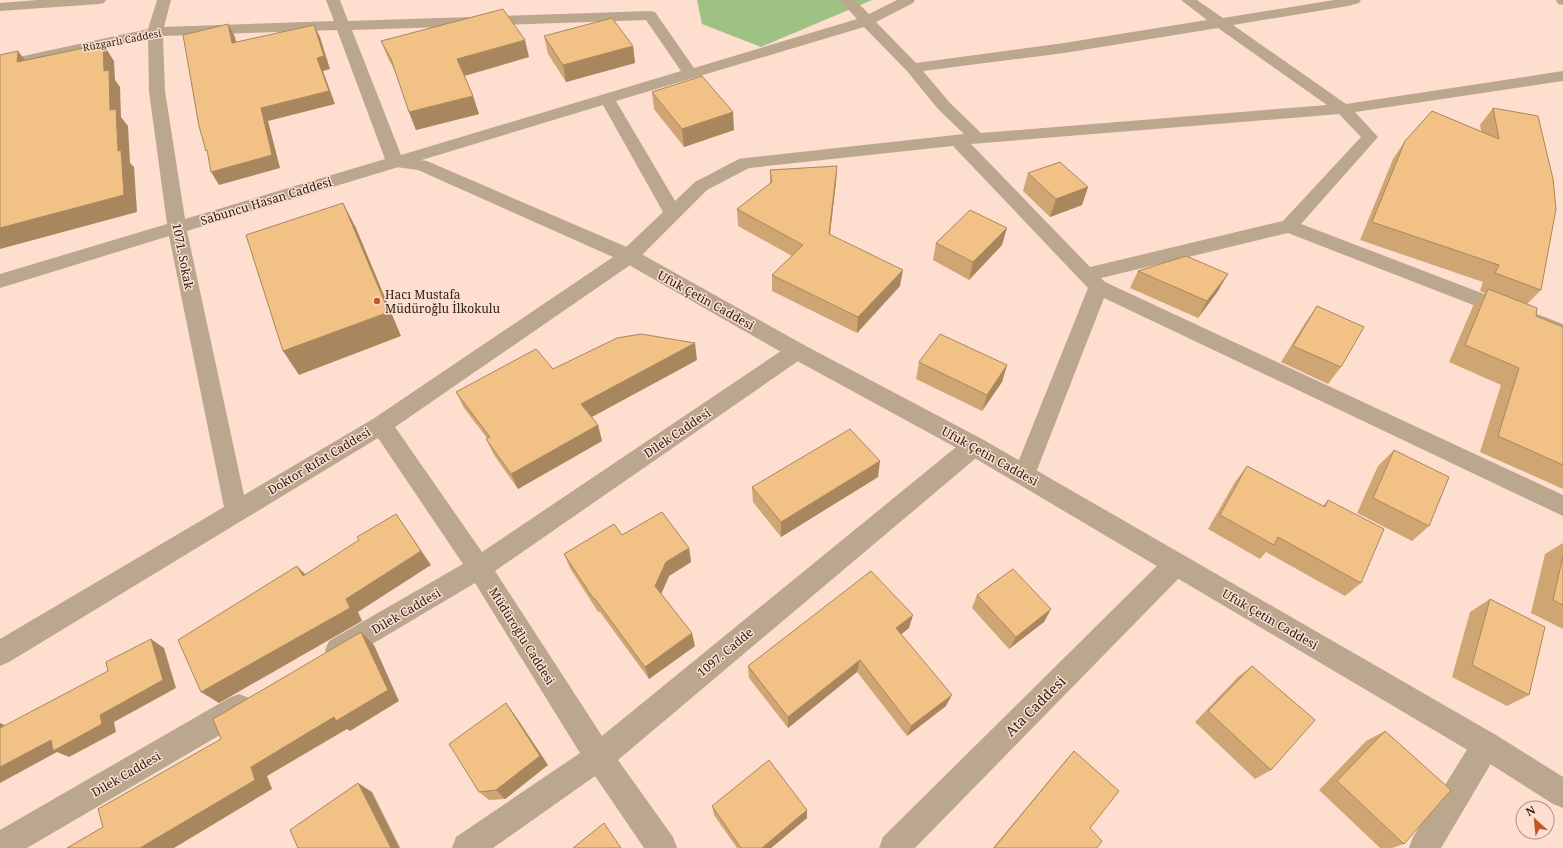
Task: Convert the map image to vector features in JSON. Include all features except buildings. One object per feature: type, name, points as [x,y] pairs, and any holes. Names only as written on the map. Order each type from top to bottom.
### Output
[{"type":"street","points":[[0,7],[99,0]]},
{"type":"street","name":"1071. Sokak","points":[[164,0],[155,32],[157,91],[177,228],[236,510]]},
{"type":"street","points":[[333,0],[395,162]]},
{"type":"street","points":[[847,0],[912,68],[944,106],[978,139]]},
{"type":"street","name":"Sabuncu Hasan Caddesi","points":[[0,281],[867,21],[908,0]]},
{"type":"street","points":[[1092,281],[1289,226],[1370,137],[1343,109],[1188,0]]},
{"type":"street","points":[[912,68],[1064,48],[1354,0]]},
{"type":"street","name":"Rüzgarlı Caddesi","points":[[0,66],[155,32],[342,24],[650,15],[691,74]]},
{"type":"street","name":"Doktor Rıfat Caddesi","points":[[0,653],[380,424],[629,256],[701,186],[745,163],[957,140],[1343,109],[1563,76]]},
{"type":"street","points":[[606,99],[673,213]]},
{"type":"street","points":[[957,140],[1092,281],[1563,506]]},
{"type":"street","name":"Ufuk Çetin Caddesi","points":[[395,162],[421,165],[629,256],[798,351],[1024,474],[1486,745],[1563,794]]},
{"type":"street","points":[[1289,226],[1563,332]]},
{"type":"street","points":[[1024,474],[1092,281]]},
{"type":"street","name":"Dilek Caddesi","points":[[322,660],[479,568],[798,351]]},
{"type":"street","name":"Müdüroğlu Caddesi","points":[[380,424],[479,568],[599,756],[662,848]]},
{"type":"street","name":"1097. Cadde","points":[[467,848],[599,756],[974,446]]},
{"type":"street","name":"Ata Caddesi","points":[[894,848],[1176,564]]},
{"type":"street","name":"Dilek Caddesi","points":[[0,847],[260,696]]},
{"type":"street","points":[[1424,848],[1486,745]]},
{"type":"green space","points":[[697,0],[872,0],[761,47],[702,24]]},
{"type":"place","name":"Hacı Mustafa Müdüroğlu İlkokulu","points":[[377,301]]}]
